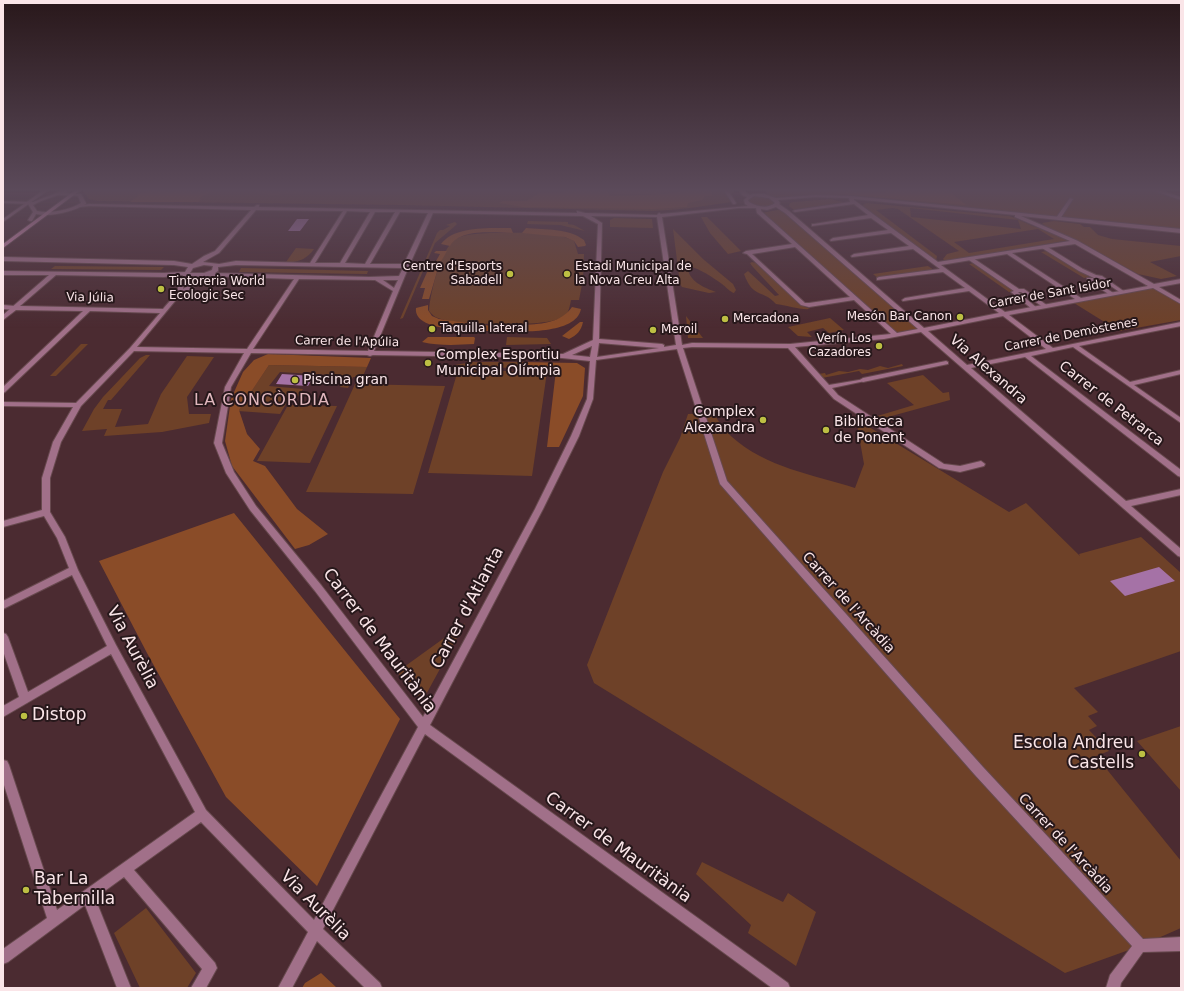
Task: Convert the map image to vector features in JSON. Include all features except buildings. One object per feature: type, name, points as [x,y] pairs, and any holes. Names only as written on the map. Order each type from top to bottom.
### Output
[{"type":"main road","points":[[3,246],[15,235]]},
{"type":"street","points":[[3,524],[46,512],[46,478],[57,442],[78,405],[132,349],[165,311],[178,294],[182,281],[188,270],[206,257],[217,252],[232,235]]},
{"type":"street","points":[[312,264],[330,235]]},
{"type":"street","points":[[342,264],[359,235]]},
{"type":"street","points":[[368,265],[385,235]]},
{"type":"street","points":[[370,354],[420,235]]},
{"type":"street","name":"Carrer d'Atlanta","points":[[285,988],[539,509],[575,436],[590,399],[596,340],[600,235]]},
{"type":"street","name":"Carrer de l'Arcàdia","points":[[662,235],[679,347],[723,482],[979,771],[1140,946]]},
{"type":"street","points":[[785,235],[896,335]]},
{"type":"street","name":"Via Alexandra","points":[[814,235],[1181,554]]},
{"type":"street","points":[[833,240],[864,235]]},
{"type":"street","points":[[898,235],[942,270],[1052,350]]},
{"type":"street","points":[[1061,235],[1076,242],[1181,302]]},
{"type":"street","points":[[936,264],[1076,242]]},
{"type":"street","points":[[796,245],[746,253],[803,304],[809,305],[855,298]]},
{"type":"street","points":[[854,256],[913,247]]},
{"type":"street","points":[[1044,247],[1095,278]]},
{"type":"street","points":[[178,294],[199,282],[206,275],[215,270],[215,264],[219,258],[217,252]]},
{"type":"street","points":[[1008,253],[1080,300]]},
{"type":"street","points":[[3,258],[174,263],[195,265],[236,263],[406,266]]},
{"type":"street","points":[[32,264],[38,259]]},
{"type":"street","points":[[971,259],[1018,291]]},
{"type":"street","points":[[377,279],[386,275],[389,270],[385,265]]},
{"type":"street","points":[[20,273],[26,268]]},
{"type":"street","points":[[879,279],[942,270]]},
{"type":"street","points":[[3,273],[187,274],[192,276],[206,275],[377,279],[402,278]]},
{"type":"street","points":[[3,318],[55,274]]},
{"type":"street","name":"Carrer de Mauritània","points":[[298,278],[248,352],[228,388],[218,443],[230,473],[253,508],[318,588],[423,726],[783,988]]},
{"type":"street","points":[[1112,294],[1089,280],[1100,278],[1123,292]]},
{"type":"street","points":[[377,279],[396,291]]},
{"type":"street","name":"Carrer de Sant Isidor","points":[[679,347],[692,345],[790,346],[896,335],[1181,281]]},
{"type":"street","points":[[905,300],[968,289]]},
{"type":"street","points":[[1034,308],[1013,292],[1022,290],[1045,306]]},
{"type":"street","points":[[3,307],[16,308]]},
{"type":"street","name":"Via Júlia","points":[[16,308],[165,311]]},
{"type":"street","points":[[3,391],[89,309]]},
{"type":"street","name":"Carrer de Demòstenes","points":[[966,367],[1181,324]]},
{"type":"street","points":[[596,340],[679,347]]},
{"type":"street","name":"Carrer de l'Apúlia","points":[[562,356],[581,349],[596,340]]},
{"type":"street","points":[[790,346],[836,397],[942,466],[960,469],[981,464]]},
{"type":"street","points":[[1075,346],[1181,421]]},
{"type":"street","name":"Carrer de l'Apúlia","points":[[132,349],[562,356],[593,359],[679,347]]},
{"type":"street","name":"Carrer de Petrarca","points":[[1026,355],[1181,474]]},
{"type":"street","points":[[827,387],[946,363]]},
{"type":"street","points":[[1129,384],[1180,374]]},
{"type":"street","points":[[3,404],[78,405]]},
{"type":"street","points":[[1124,505],[1181,492]]},
{"type":"street","name":"Via Aurèlia","points":[[46,512],[61,537],[74,570],[113,648],[202,814],[315,930],[375,988]]},
{"type":"street","points":[[3,605],[74,570]]},
{"type":"street","points":[[3,637],[25,700]]},
{"type":"street","points":[[3,712],[113,648]]},
{"type":"street","points":[[3,765],[54,920]]},
{"type":"street","points":[[3,957],[202,814]]},
{"type":"street","points":[[125,869],[210,968],[198,988]]},
{"type":"street","points":[[88,896],[124,988]]},
{"type":"street","points":[[1113,988],[1115,980],[1140,946],[1181,944]]},
{"type":"shaded area","points":[[436,235],[444,235],[435,243],[403,318],[400,319]]},
{"type":"shaded area","points":[[452,235],[465,235],[455,240],[450,246],[441,244]]},
{"type":"shaded area","points":[[546,235],[576,235],[584,240],[586,245],[578,247],[574,241],[565,237]]},
{"type":"shaded area","name":"Centre d'Esports Sabadell","points":[[558,235],[574,241],[578,254],[584,254],[583,279],[579,300],[571,300],[569,310],[566,315],[558,319],[543,322],[525,324],[483,324],[437,318],[429,311],[437,272],[446,251],[451,244],[456,239],[464,236]]},
{"type":"shaded area","points":[[674,235],[679,235],[703,259],[733,284],[736,290],[734,293],[731,292],[722,284],[706,274],[688,266],[690,276],[694,280],[702,286],[716,292],[709,293],[682,287],[680,284]]},
{"type":"shaded area","points":[[712,235],[725,235],[741,251],[728,254]]},
{"type":"shaded area","points":[[786,235],[813,235],[922,330],[896,335]]},
{"type":"shaded area","points":[[902,235],[909,235],[937,256],[936,261]]},
{"type":"shaded area","points":[[936,235],[998,235],[954,242],[969,253],[1054,239],[1048,235],[1059,235],[1070,240],[945,261],[943,259],[947,254],[959,251]]},
{"type":"shaded area","points":[[1065,235],[1099,235],[1112,239],[1181,246],[1181,256],[1150,262],[1177,276],[1161,279],[1138,274]]},
{"type":"shaded area","points":[[296,248],[314,249],[302,260],[286,262]]},
{"type":"shaded area","points":[[436,251],[447,251],[439,265],[429,299],[422,299],[425,288],[420,288],[432,261],[436,261],[440,254],[434,253]]},
{"type":"shaded area","points":[[1047,251],[1089,277],[1084,278],[1041,252]]},
{"type":"shaded area","points":[[750,263],[756,263],[801,305],[810,309],[776,304],[767,296],[755,291],[747,282],[744,274],[748,271],[775,296],[779,295],[752,266]]},
{"type":"shaded area","points":[[974,263],[1013,290],[1009,292],[969,264]]},
{"type":"shaded area","points":[[55,266],[164,267],[161,270],[51,269]]},
{"type":"shaded area","points":[[928,266],[934,270],[879,279],[873,274]]},
{"type":"shaded area","points":[[241,268],[368,271],[367,274],[239,272]]},
{"type":"shaded area","points":[[1154,288],[1181,304],[1181,320],[1119,331],[1074,303]]},
{"type":"shaded area","points":[[428,305],[428,310],[432,316],[439,319],[492,326],[488,331],[457,330],[433,326],[424,322],[418,316],[416,308]]},
{"type":"shaded area","points":[[572,307],[581,309],[577,317],[569,323],[558,327],[546,330],[499,332],[498,325],[538,324],[548,322],[565,314]]},
{"type":"shaded area","points":[[686,316],[703,338],[688,338]]},
{"type":"shaded area","points":[[830,318],[844,330],[829,333],[823,328],[807,332],[812,337],[798,336],[788,327]]},
{"type":"shaded area","points":[[580,322],[583,322],[581,328],[574,336],[569,339],[562,336]]},
{"type":"shaded area","points":[[428,337],[475,338],[474,344],[441,345],[422,342]]},
{"type":"shaded area","points":[[507,337],[547,338],[551,344],[506,345]]},
{"type":"shaded area","points":[[81,344],[88,344],[56,376],[50,376]]},
{"type":"shaded area","points":[[268,354],[371,358],[367,367],[269,365],[239,410],[247,434],[260,449],[253,461],[265,466],[297,509],[328,534],[309,545],[295,549],[232,466],[225,441],[231,399],[243,372],[254,360]]},
{"type":"shaded area","points":[[150,355],[111,400],[108,400],[103,409],[122,409],[115,427],[148,424],[161,394],[187,356],[214,357],[187,397],[189,414],[211,414],[209,423],[162,432],[104,436],[107,429],[82,431],[94,409],[103,397],[140,358]]},
{"type":"shaded area","points":[[472,362],[522,362],[522,368],[454,367],[455,365]]},
{"type":"shaded area","points":[[522,362],[577,363],[585,368],[583,396],[559,447],[547,447],[556,370],[522,368]]},
{"type":"shaded area","points":[[902,364],[903,366],[862,374],[859,371],[822,378],[818,374],[825,373],[826,375],[839,371],[848,372],[860,369],[868,370],[880,366],[888,368]]},
{"type":"shaded area","points":[[269,365],[367,367],[362,378],[353,377],[348,388],[340,387],[346,376],[280,372],[269,386],[303,389],[296,400],[289,399],[280,414],[238,411]]},
{"type":"shaded area","points":[[458,370],[547,372],[532,476],[428,473]]},
{"type":"shaded area","name":"Piscina gran","points":[[282,374],[314,376],[308,386],[276,384]]},
{"type":"shaded area","points":[[923,375],[943,393],[949,392],[950,400],[877,420],[874,417],[914,405],[887,383]]},
{"type":"shaded area","points":[[355,384],[445,386],[413,494],[306,492]]},
{"type":"shaded area","points":[[288,405],[337,406],[310,463],[257,461]]},
{"type":"shaded area","points":[[713,413],[732,437],[759,456],[790,469],[855,488],[864,464],[856,419],[1009,512],[1026,503],[1080,556],[1079,554],[1141,537],[1181,573],[1181,651],[1074,688],[1098,712],[1088,716],[1097,726],[1089,730],[1109,751],[1096,756],[1181,861],[1181,928],[1140,946],[1065,973],[594,683],[587,665],[663,472],[680,438],[688,414]]},
{"type":"shaded area","points":[[234,513],[400,719],[317,886],[226,797],[147,653],[99,561]]},
{"type":"shaded area","points":[[1159,567],[1175,581],[1125,596],[1110,581]]},
{"type":"shaded area","points":[[465,623],[423,700],[411,689],[397,672]]},
{"type":"shaded area","points":[[1181,726],[1181,791],[1137,741]]},
{"type":"shaded area","points":[[702,862],[783,902],[788,893],[816,912],[796,966],[748,933],[751,925],[696,874]]},
{"type":"shaded area","points":[[146,908],[196,973],[187,988],[140,988],[114,933]]},
{"type":"shaded area","points":[[321,973],[337,988],[302,988],[305,983]]},
{"type":"place","name":"Centre d'Esports Sabadell","points":[[510,274]]},
{"type":"place","name":"Estadi Municipal de la Nova Creu Alta","points":[[567,274]]},
{"type":"place","name":"Tintoreria World Ecologic Sec","points":[[161,289]]},
{"type":"place","name":"Mesón Bar Canon","points":[[960,317]]},
{"type":"place","name":"Mercadona","points":[[725,319]]},
{"type":"place","name":"Taquilla lateral","points":[[432,329]]},
{"type":"place","name":"Meroil","points":[[653,330]]},
{"type":"place","name":"Verín Los Cazadores","points":[[879,346]]},
{"type":"place","name":"Complex Esportiu Municipal Olímpia","points":[[428,363]]},
{"type":"place","name":"Piscina gran","points":[[295,380]]},
{"type":"place","name":"Complex Alexandra","points":[[763,420]]},
{"type":"place","name":"Biblioteca de Ponent","points":[[826,430]]},
{"type":"place","name":"Distop","points":[[24,716]]},
{"type":"place","name":"Escola Andreu Castells","points":[[1142,754]]},
{"type":"place","name":"Bar La Tabernilla","points":[[26,890]]},
{"type":"district","name":"LA CONCÒRDIA","points":[[262,401]]}]
